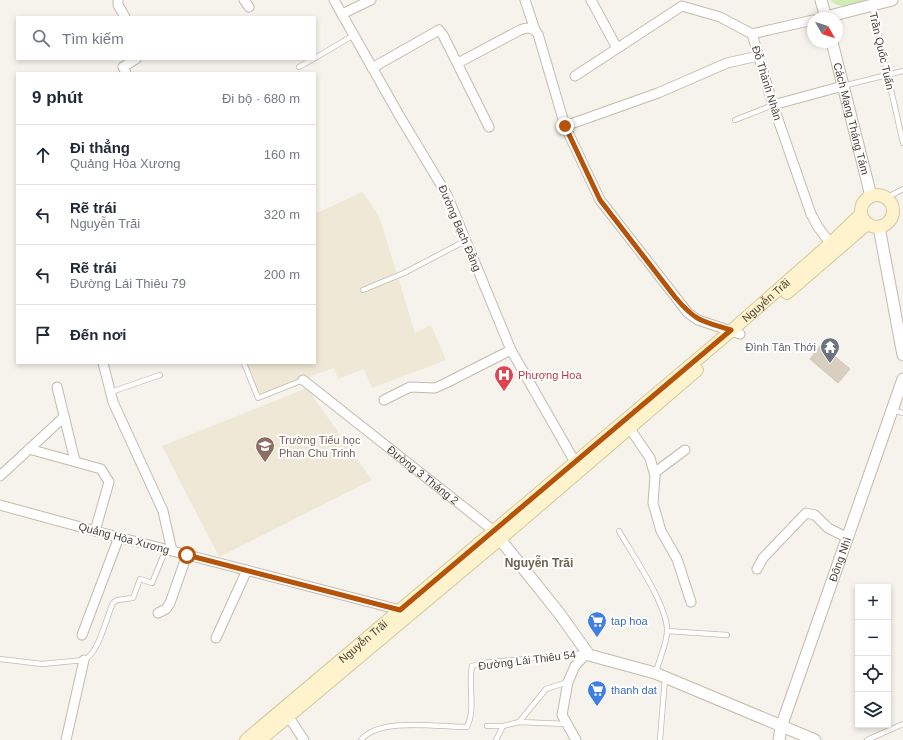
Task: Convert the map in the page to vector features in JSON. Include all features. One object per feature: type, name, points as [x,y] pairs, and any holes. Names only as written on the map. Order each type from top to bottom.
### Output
[{"type":"main road","points":[[876,195],[886,198],[898,210],[883,226],[869,222],[863,203],[871,196],[876,195]]},
{"type":"main road","name":"Nguyễn Trãi","points":[[246,740],[406,611],[497,535],[834,247],[869,222]]},
{"type":"main road","name":"Nguyễn Trãi","points":[[497,535],[576,462],[627,424]]},
{"type":"main road","name":"Nguyễn Trãi","points":[[260,740],[406,611]]},
{"type":"street","points":[[118,0],[118,4],[124,16]]},
{"type":"street","name":"Đường Bạch Đằng","points":[[334,0],[372,68],[447,195],[511,350],[576,462]]},
{"type":"street","points":[[342,14],[371,0]]},
{"type":"street","points":[[525,0],[535,30],[538,34],[565,126],[600,200],[688,312],[698,320],[735,332]]},
{"type":"street","points":[[591,0],[617,48]]},
{"type":"street","points":[[821,0],[824,12]]},
{"type":"street","points":[[843,13],[892,0]]},
{"type":"street","name":"Đỗ Thành Nhân","points":[[575,76],[682,6],[720,17],[752,34],[773,105],[811,214],[834,247]]},
{"type":"street","points":[[752,34],[807,21]]},
{"type":"street","points":[[458,63],[520,30],[529,28],[535,30]]},
{"type":"street","points":[[372,68],[439,30],[458,63],[489,127]]},
{"type":"street","name":"Cách Mạng Tháng Tám","points":[[834,48],[871,196]]},
{"type":"street","points":[[565,126],[658,93],[727,63],[758,56]]},
{"type":"street","points":[[126,72],[123,66],[134,60]]},
{"type":"street","points":[[773,105],[843,86]]},
{"type":"street","points":[[869,222],[903,355]]},
{"type":"street","points":[[384,400],[410,387],[434,388],[511,350]]},
{"type":"street","points":[[103,364],[116,409],[163,510],[169,550]]},
{"type":"street","name":"Đông Nhì","points":[[779,740],[781,727],[848,538],[898,412],[903,379]]},
{"type":"street","name":"Đường 3 Tháng 2","points":[[304,380],[497,535],[559,613],[586,652]]},
{"type":"street","points":[[57,387],[75,461]]},
{"type":"street","points":[[0,476],[64,416]]},
{"type":"street","points":[[627,424],[650,458],[654,473],[653,503],[661,532],[677,560],[691,602]]},
{"type":"street","points":[[29,449],[101,469],[109,482],[95,531]]},
{"type":"street","points":[[654,473],[685,450]]},
{"type":"street","name":"Quảng Hòa Xương","points":[[0,505],[406,611]]},
{"type":"street","points":[[756,569],[763,558],[806,513],[815,515],[828,528],[848,538]]},
{"type":"street","points":[[82,635],[119,537]]},
{"type":"street","points":[[158,613],[166,609],[170,604],[187,555]]},
{"type":"street","points":[[216,638],[247,570]]},
{"type":"street","points":[[576,740],[562,715],[568,682],[575,666],[586,652],[593,656],[660,675],[815,740]]},
{"type":"street","points":[[66,740],[84,660]]},
{"type":"street","points":[[288,716],[304,740]]},
{"type":"lane","name":"Trần Quốc Tuấn","points":[[872,5],[903,143]]},
{"type":"lane","points":[[316,57],[354,35]]},
{"type":"lane","points":[[299,67],[311,60]]},
{"type":"lane","points":[[843,86],[903,71]]},
{"type":"lane","points":[[735,120],[773,105]]},
{"type":"lane","points":[[886,198],[903,190]]},
{"type":"lane","points":[[363,290],[404,274],[465,241]]},
{"type":"lane","name":"Đường 3 Tháng 2","points":[[244,364],[258,398],[304,380]]},
{"type":"lane","points":[[111,392],[160,375]]},
{"type":"lane","points":[[620,531],[659,601],[663,611],[667,631],[660,675],[660,740]]},
{"type":"lane","points":[[0,659],[42,664],[84,660],[88,658],[93,652],[113,603],[117,600],[133,598],[140,579],[152,583],[169,550]]},
{"type":"lane","points":[[667,631],[727,635]]},
{"type":"lane","name":"Đường Lái Thiêu 54","points":[[361,740],[366,734],[397,725],[467,727],[470,721],[470,679],[472,666],[482,663],[586,652]]},
{"type":"lane","points":[[519,722],[546,689],[568,682]]},
{"type":"lane","points":[[487,726],[503,726],[519,722],[566,724]]},
{"type":"lane","points":[[867,740],[903,724]]},
{"type":"lane","points":[[496,740],[503,726]]},
{"type":"shaded area","points":[[362,192],[379,216],[415,333],[431,325],[446,360],[372,388],[364,369],[338,379],[334,368],[257,395],[245,364],[316,364],[316,214]]},
{"type":"shaded area","name":"Trường Tiểu học Phan Chu Trinh","points":[[307,388],[372,480],[219,557],[162,446]]},
{"type":"green space","points":[[830,0],[873,0],[845,6],[834,4]]},
{"type":"building","name":"Đình Tân Thới","points":[[821,345],[850,369],[838,383],[810,359]]},
{"type":"place","name":"Đình Tân Thới","points":[[830,364]]},
{"type":"place","name":"Phượng Hoa","points":[[504,392]]},
{"type":"place","name":"Trường Tiểu học Phan Chu Trinh","points":[[265,463]]},
{"type":"place","name":"tap hoa","points":[[597,638]]},
{"type":"place","name":"thanh dat","points":[[597,707]]},
{"type":"district","name":"Nguyễn Trãi","points":[[539,563]]},
{"type":"route","points":[[187,555],[400,610],[731,330],[698,320],[688,312],[675,297],[600,200],[565,126]]}]
